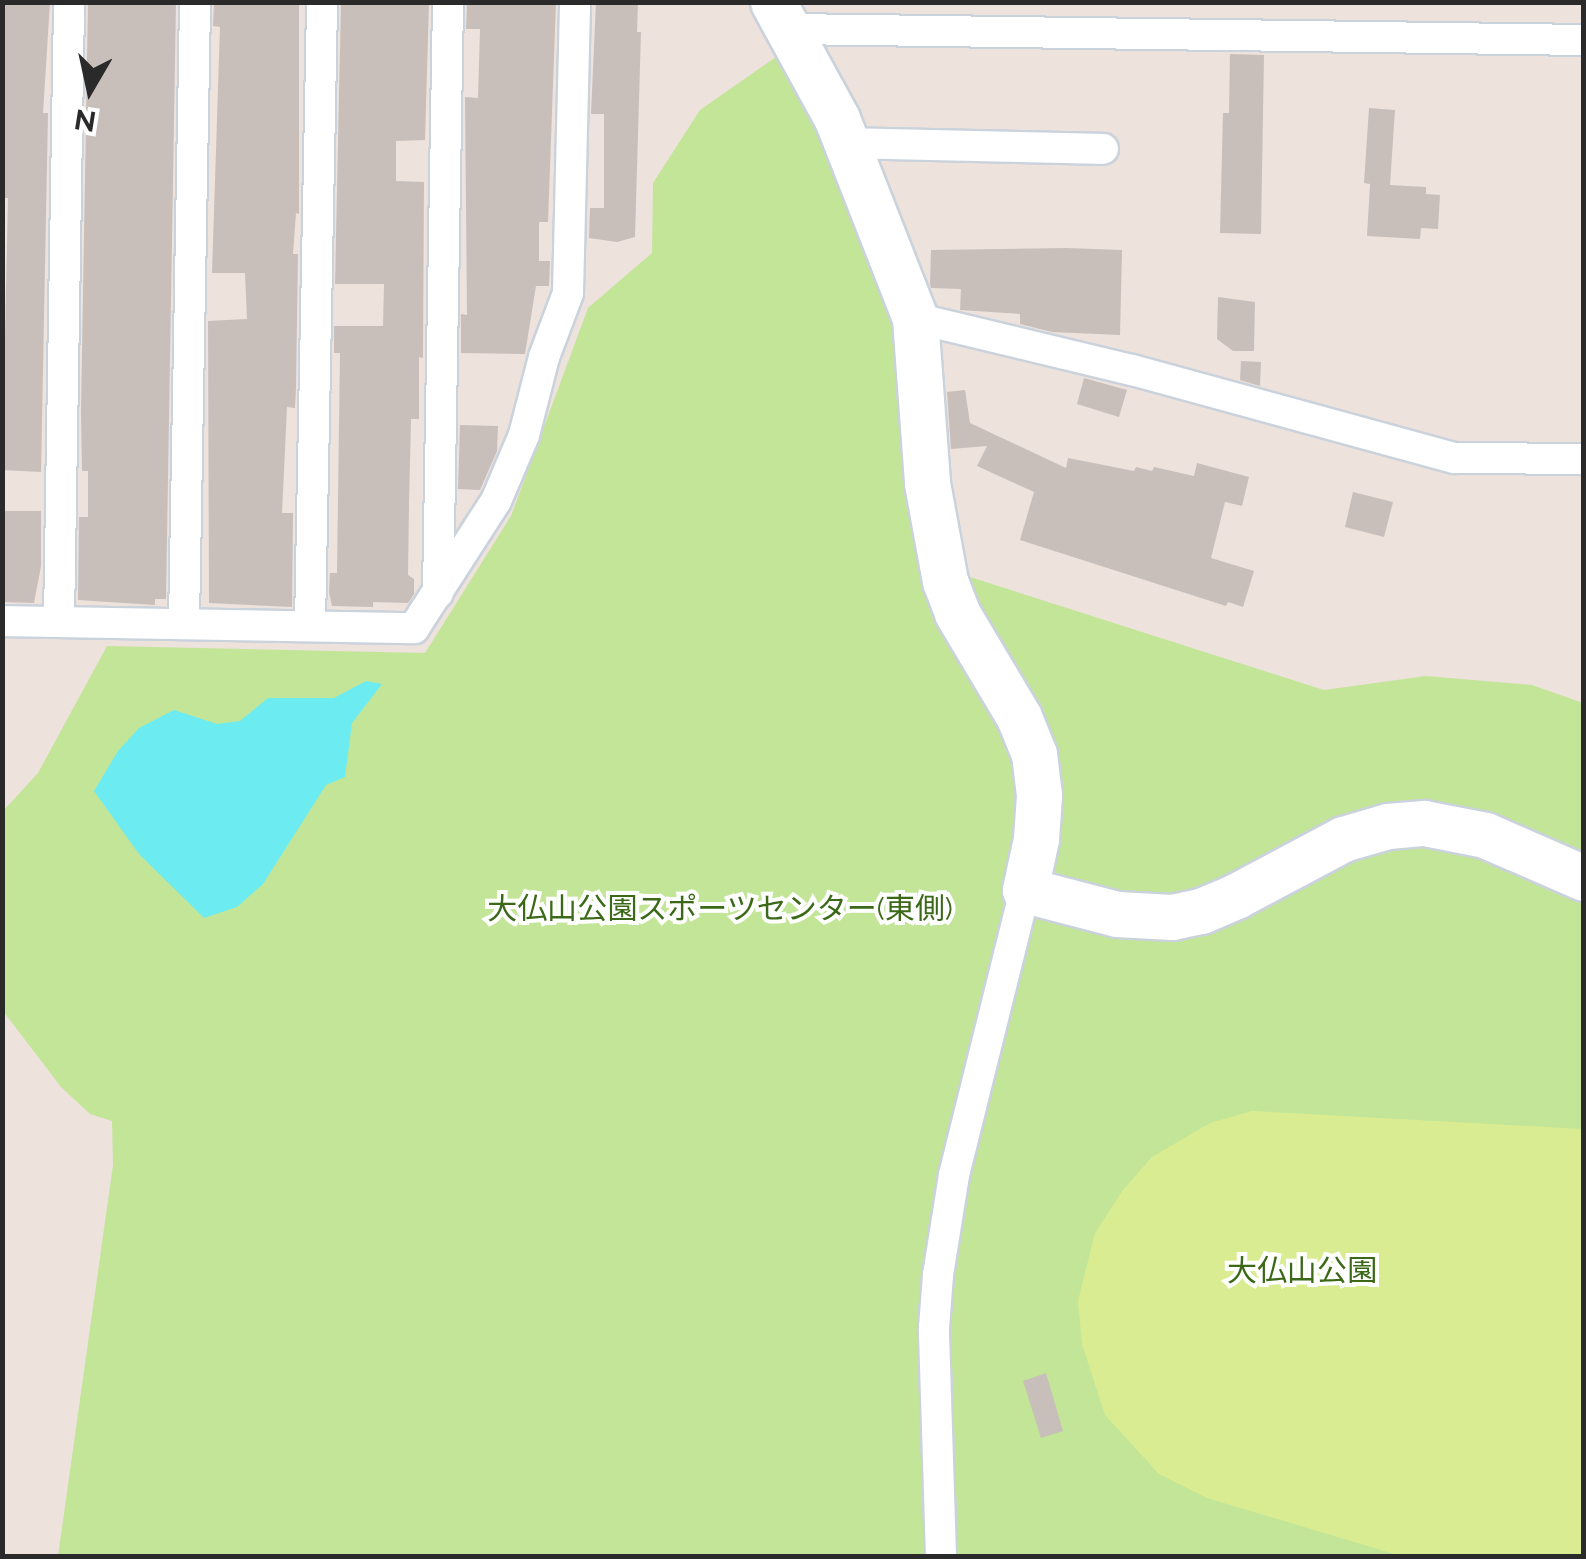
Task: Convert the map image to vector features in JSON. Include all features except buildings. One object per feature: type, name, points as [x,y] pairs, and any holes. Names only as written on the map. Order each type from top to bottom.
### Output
[{"type":"street","points":[[59,621],[68,2]]},
{"type":"street","points":[[184,622],[195,2]]},
{"type":"street","points":[[310,624],[322,2]]},
{"type":"street","points":[[438,596],[448,2]]},
{"type":"street","points":[[2,621],[414,628],[496,501],[524,435],[544,357],[568,293],[574,2]]},
{"type":"street","points":[[941,1556],[934,1328],[938,1275],[954,1175],[1036,839],[1038,795],[1034,754],[1019,718],[957,613],[945,581],[927,482],[915,318],[847,143],[781,16],[1584,40]]},
{"type":"street","points":[[847,143],[1103,149]]},
{"type":"street","points":[[915,318],[1132,370],[1454,458],[1584,459]]},
{"type":"street","points":[[1025,890],[1117,914],[1172,917],[1236,896],[1343,839],[1388,826],[1424,823],[1485,835],[1584,878]]},
{"type":"green space","points":[[776,57],[832,163],[895,322],[923,562],[1324,690],[1426,676],[1532,685],[1583,703],[1583,1556],[58,1556],[113,1165],[112,1121],[90,1114],[61,1087],[3,1011],[3,811],[38,773],[107,646],[425,653],[511,516],[588,308],[652,253],[653,183],[700,110]]},
{"type":"green space","name":"大仏山公園","points":[[1252,1111],[1583,1129],[1583,1556],[1401,1556],[1207,1498],[1159,1474],[1105,1415],[1082,1344],[1078,1301],[1095,1233],[1123,1190],[1152,1157],[1210,1123]]},
{"type":"water","points":[[366,681],[382,684],[352,723],[345,777],[326,785],[263,884],[237,907],[204,918],[139,854],[94,791],[118,751],[139,728],[174,710],[217,724],[240,721],[268,698],[334,698]]},
{"type":"park label","name":"大仏山公園スポーツセンター(東側)","points":[[720,909]]}]
